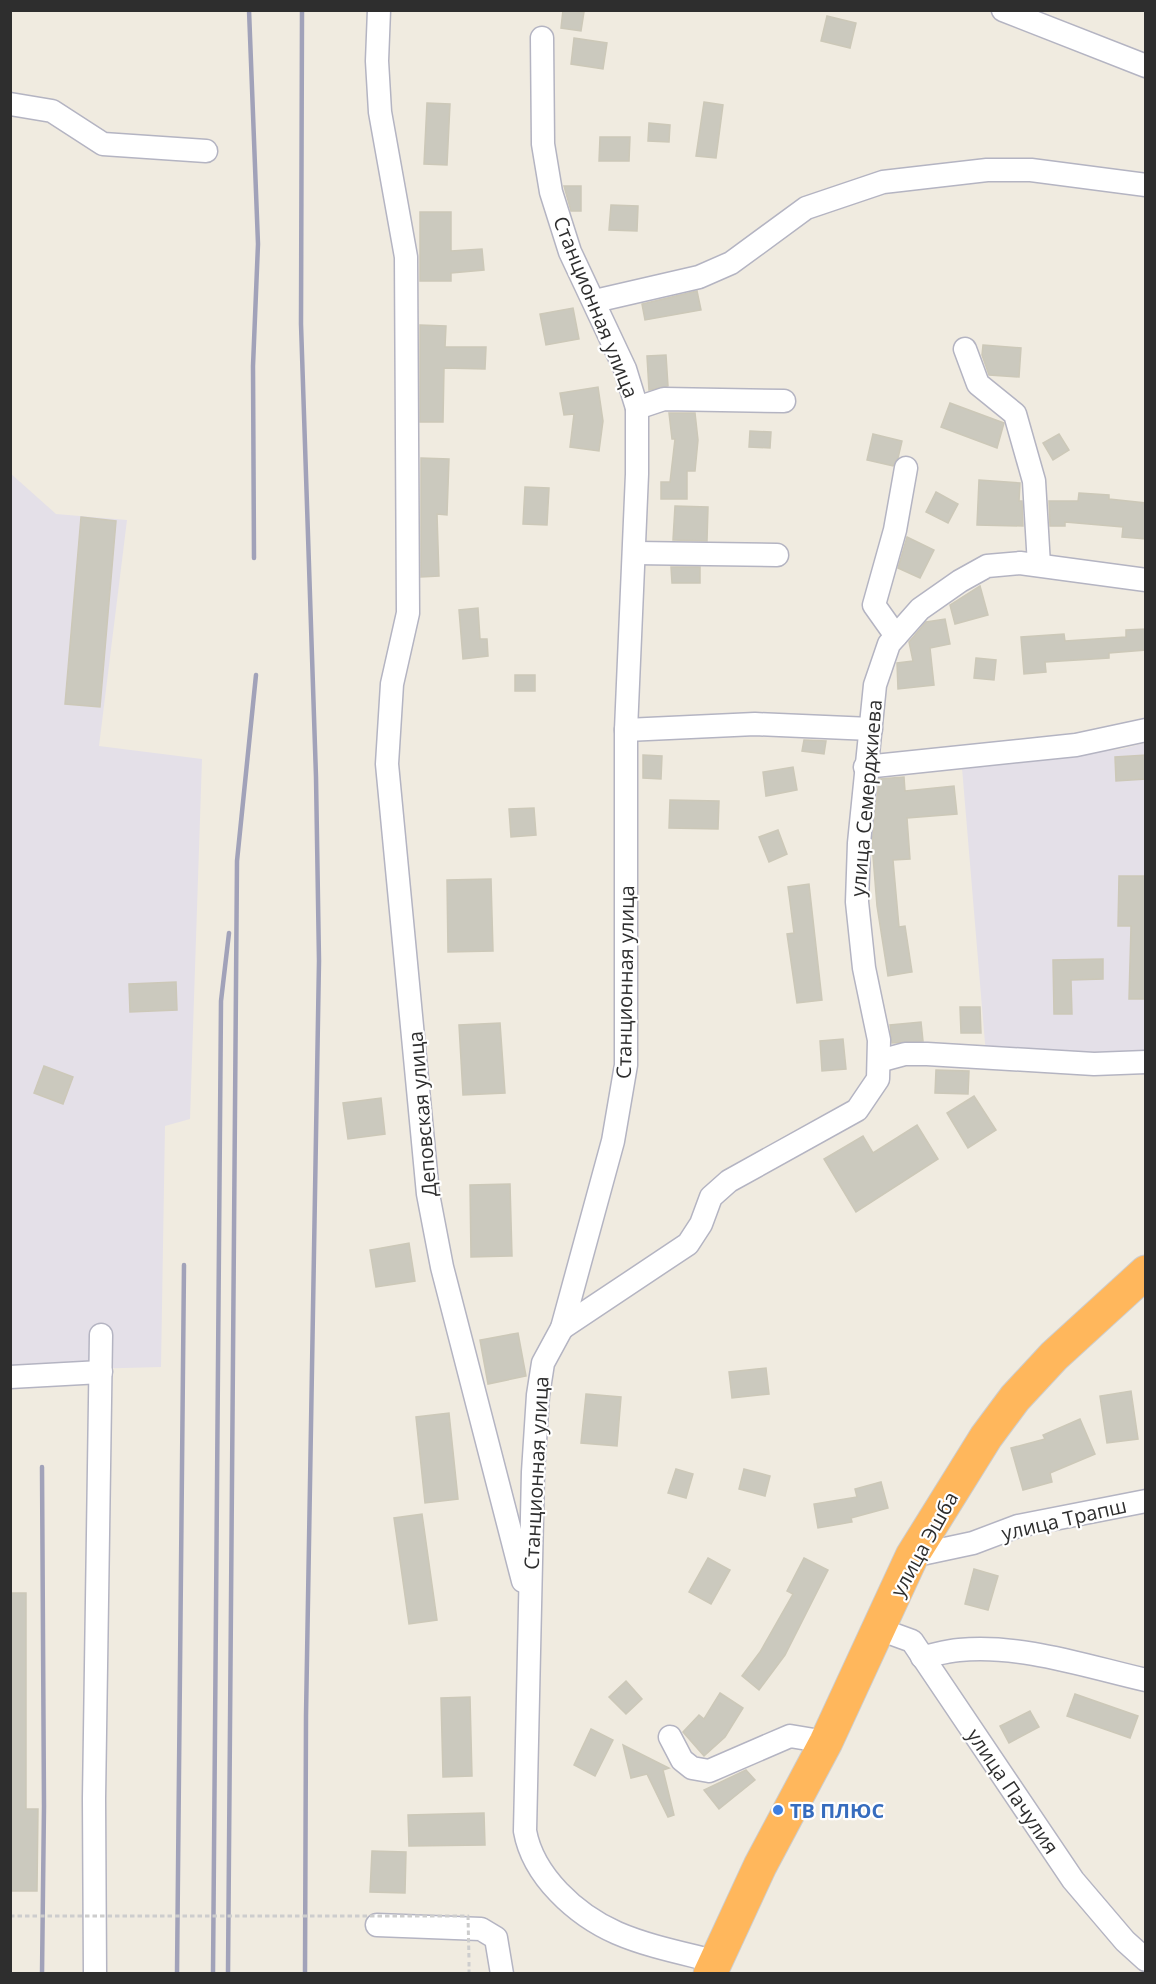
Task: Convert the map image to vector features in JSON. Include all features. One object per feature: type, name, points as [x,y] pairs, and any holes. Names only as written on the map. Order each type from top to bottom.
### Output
[{"type":"highway","name":"улица Эшба","points":[[712,1968],[763,1860],[826,1742],[912,1556],[986,1437],[1015,1398],[1054,1356],[1146,1272]]},
{"type":"street","name":"Деповская улица","points":[[379,10],[377,61],[380,112],[406,256],[408,613],[392,684],[387,764],[428,1194],[442,1267],[530,1606]]},
{"type":"street","points":[[1003,10],[1146,66]]},
{"type":"street","name":"Станционная улица","points":[[542,38],[543,144],[551,192],[570,252],[625,369],[637,408],[635,552],[626,730],[625,1075],[613,1141],[562,1328],[543,1363],[538,1395],[525,1832],[528,1851],[548,1880],[595,1920],[617,1933],[712,1968]]},
{"type":"street","points":[[10,104],[52,111],[103,144],[206,151]]},
{"type":"street","points":[[595,301],[699,277],[731,263],[806,208],[883,182],[987,170],[1031,170],[1146,185]]},
{"type":"street","points":[[965,349],[978,384],[1015,414],[1034,481],[1039,565]]},
{"type":"street","points":[[637,408],[664,399],[784,400]]},
{"type":"street","points":[[896,636],[874,605],[895,530],[906,468]]},
{"type":"street","points":[[635,552],[777,555]]},
{"type":"street","name":"улица Семерджиева","points":[[562,1328],[688,1244],[701,1224],[711,1197],[729,1180],[857,1110],[878,1079],[879,1040],[864,968],[857,902],[865,767],[875,685],[889,644],[920,609],[960,580],[987,566],[1020,563],[1146,580]]},
{"type":"street","points":[[626,730],[755,724],[871,729]]},
{"type":"street","points":[[865,767],[1076,745],[1146,730]]},
{"type":"street","points":[[879,1061],[905,1054],[927,1054],[1094,1064],[1146,1062]]},
{"type":"street","points":[[95,1974],[94,1799],[101,1335]]},
{"type":"street","points":[[10,1377],[101,1372]]},
{"type":"street","name":"улица Трапш","points":[[912,1556],[973,1543],[1018,1526],[1146,1501]]},
{"type":"street","name":"улица Пачулия","points":[[879,1629],[912,1641],[1073,1880],[1125,1941],[1146,1960]]},
{"type":"street","points":[[922,1657],[958,1650],[1000,1650],[1146,1680]]},
{"type":"street","points":[[670,1737],[682,1760],[692,1768],[709,1771],[790,1736],[826,1742]]},
{"type":"street","points":[[377,1925],[481,1929],[496,1938],[502,1974]]},
{"type":"path","points":[[10,1916],[468,1916],[469,1974]]},
{"type":"shaded area","points":[[10,473],[56,514],[127,520],[99,746],[202,759],[190,1119],[165,1126],[161,1367],[11,1371]]},
{"type":"shaded area","points":[[1145,743],[1145,1055],[986,1055],[962,768],[1122,749]]},
{"type":"building","points":[[563,10],[584,12],[581,31],[561,28]]},
{"type":"building","points":[[827,16],[856,23],[850,48],[821,41]]},
{"type":"building","points":[[574,38],[607,43],[603,69],[571,64]]},
{"type":"building","points":[[704,102],[723,105],[716,158],[696,156]]},
{"type":"building","points":[[427,103],[450,104],[447,165],[424,164]]},
{"type":"building","points":[[649,123],[670,125],[669,142],[648,141]]},
{"type":"building","points":[[600,137],[630,137],[629,161],[599,161]]},
{"type":"building","points":[[564,186],[581,186],[581,211],[571,211]]},
{"type":"building","points":[[611,205],[638,206],[637,231],[609,230]]},
{"type":"building","points":[[420,212],[451,212],[451,251],[482,249],[484,270],[451,273],[451,281],[420,281]]},
{"type":"building","points":[[697,291],[701,310],[645,320],[642,304]]},
{"type":"building","points":[[573,308],[579,339],[546,345],[540,314]]},
{"type":"building","points":[[420,325],[446,326],[445,347],[486,347],[485,369],[444,368],[443,422],[420,422]]},
{"type":"building","points":[[983,345],[1021,348],[1019,377],[989,375],[982,355]]},
{"type":"building","points":[[666,355],[668,386],[649,390],[647,356]]},
{"type":"building","points":[[598,387],[603,421],[599,451],[570,447],[574,414],[564,415],[560,393]]},
{"type":"building","points":[[950,403],[1004,423],[997,448],[941,427]]},
{"type":"building","points":[[669,413],[695,413],[698,440],[695,471],[687,471],[687,499],[661,499],[661,482],[670,482],[675,439],[672,439]]},
{"type":"building","points":[[750,431],[771,432],[770,448],[749,447]]},
{"type":"building","points":[[873,434],[902,441],[898,458],[893,466],[867,460]]},
{"type":"building","points":[[1059,434],[1069,450],[1053,460],[1043,443]]},
{"type":"building","points":[[421,458],[449,459],[447,515],[437,514],[439,576],[421,577]]},
{"type":"building","points":[[979,480],[1020,483],[1019,501],[1022,501],[1023,526],[977,525]]},
{"type":"building","points":[[525,487],[549,488],[547,525],[523,524]]},
{"type":"building","points":[[936,492],[958,504],[948,523],[926,512]]},
{"type":"building","points":[[1079,493],[1109,495],[1109,499],[1146,503],[1146,539],[1122,537],[1123,527],[1065,522],[1065,526],[1050,526],[1049,501],[1078,501]]},
{"type":"building","points":[[675,506],[708,507],[707,541],[673,540]]},
{"type":"building","points":[[81,517],[116,521],[100,707],[65,704]]},
{"type":"building","points":[[907,537],[934,550],[920,578],[898,568]]},
{"type":"building","points":[[671,567],[700,567],[700,583],[672,583]]},
{"type":"building","points":[[980,586],[988,615],[955,624],[950,605]]},
{"type":"building","points":[[478,608],[480,639],[487,639],[488,656],[463,659],[459,610]]},
{"type":"building","points":[[945,619],[950,644],[930,648],[934,685],[898,689],[897,663],[913,661],[909,642],[926,622]]},
{"type":"building","points":[[1146,629],[1146,650],[1109,653],[1109,658],[1045,662],[1046,672],[1024,674],[1021,637],[1064,634],[1065,641],[1126,637],[1126,630]]},
{"type":"building","points":[[976,658],[996,660],[994,680],[974,678]]},
{"type":"building","points":[[515,675],[535,675],[535,691],[515,691]]},
{"type":"building","points":[[804,740],[826,741],[824,754],[802,751]]},
{"type":"building","points":[[643,755],[662,756],[661,779],[643,778]]},
{"type":"building","points":[[1146,755],[1146,779],[1116,781],[1115,757]]},
{"type":"building","points":[[793,767],[797,790],[766,796],[763,772]]},
{"type":"building","points":[[904,777],[905,791],[954,786],[957,814],[907,818],[910,859],[893,860],[899,927],[905,926],[912,972],[888,976],[877,906],[872,844],[879,779]]},
{"type":"building","points":[[670,800],[719,801],[718,829],[669,828]]},
{"type":"building","points":[[534,808],[536,835],[511,837],[509,809]]},
{"type":"building","points":[[778,830],[787,854],[769,862],[759,837]]},
{"type":"building","points":[[1119,876],[1146,876],[1146,999],[1129,999],[1131,926],[1118,926]]},
{"type":"building","points":[[491,879],[493,951],[448,952],[447,880]]},
{"type":"building","points":[[809,884],[822,1000],[797,1003],[787,934],[794,933],[788,887]]},
{"type":"building","points":[[1103,959],[1103,979],[1071,980],[1072,1014],[1054,1014],[1053,960]]},
{"type":"building","points":[[176,982],[177,1010],[130,1012],[129,984]]},
{"type":"building","points":[[960,1007],[980,1007],[981,1033],[961,1033]]},
{"type":"building","points":[[921,1022],[923,1041],[892,1043],[890,1025]]},
{"type":"building","points":[[500,1023],[505,1093],[463,1095],[459,1025]]},
{"type":"building","points":[[843,1039],[846,1069],[822,1071],[820,1041]]},
{"type":"building","points":[[44,1066],[73,1077],[63,1104],[34,1093]]},
{"type":"building","points":[[936,1070],[969,1071],[968,1094],[935,1093]]},
{"type":"building","points":[[974,1096],[996,1130],[968,1148],[947,1113]]},
{"type":"building","points":[[381,1098],[385,1134],[348,1139],[343,1103]]},
{"type":"building","points":[[917,1125],[938,1159],[856,1212],[824,1159],[863,1136],[873,1153]]},
{"type":"building","points":[[510,1184],[512,1256],[471,1257],[470,1185]]},
{"type":"building","points":[[409,1243],[415,1281],[376,1287],[370,1250]]},
{"type":"building","points":[[518,1333],[526,1376],[488,1384],[480,1340]]},
{"type":"building","points":[[766,1368],[769,1394],[732,1398],[729,1372]]},
{"type":"building","points":[[1131,1391],[1138,1439],[1107,1443],[1100,1396]]},
{"type":"building","points":[[586,1394],[621,1397],[617,1446],[581,1443]]},
{"type":"building","points":[[449,1413],[458,1499],[425,1503],[416,1417]]},
{"type":"building","points":[[1080,1419],[1095,1454],[1050,1473],[1052,1482],[1023,1490],[1011,1448],[1045,1439],[1043,1435]]},
{"type":"building","points":[[676,1469],[693,1474],[686,1498],[668,1493]]},
{"type":"building","points":[[744,1469],[770,1476],[765,1496],[739,1489]]},
{"type":"building","points":[[881,1482],[888,1508],[851,1518],[852,1522],[818,1528],[814,1504],[857,1497],[855,1489]]},
{"type":"building","points":[[422,1514],[437,1620],[409,1624],[394,1518]]},
{"type":"building","points":[[708,1558],[730,1570],[711,1604],[689,1592]]},
{"type":"building","points":[[804,1558],[828,1570],[785,1655],[759,1690],[742,1676],[760,1652],[793,1594],[787,1591]]},
{"type":"building","points":[[974,1569],[998,1576],[988,1610],[965,1604]]},
{"type":"building","points":[[10,1593],[26,1593],[26,1809],[38,1809],[37,1891],[10,1891]]},
{"type":"building","points":[[626,1681],[642,1699],[626,1714],[609,1697]]},
{"type":"building","points":[[720,1693],[743,1708],[725,1737],[704,1756],[683,1732],[699,1715],[704,1719]]},
{"type":"building","points":[[1075,1694],[1138,1716],[1130,1738],[1067,1716]]},
{"type":"building","points":[[470,1697],[472,1776],[443,1777],[441,1698]]},
{"type":"building","points":[[1030,1711],[1039,1727],[1009,1743],[1000,1726]]},
{"type":"building","points":[[591,1729],[613,1740],[595,1776],[574,1765]]},
{"type":"building","points":[[623,1745],[669,1768],[663,1770],[674,1815],[668,1817],[647,1774],[631,1778]]},
{"type":"building","points":[[746,1770],[755,1780],[719,1809],[704,1790]]},
{"type":"building","points":[[484,1813],[485,1845],[409,1846],[408,1815]]},
{"type":"building","points":[[372,1851],[406,1852],[405,1893],[370,1892]]},
{"type":"railway","points":[[249,10],[258,244],[253,366],[254,558]]},
{"type":"railway","points":[[302,10],[301,324],[316,777],[319,961],[306,1716],[305,1974]]},
{"type":"railway","points":[[228,1974],[237,861],[256,675]]},
{"type":"railway","points":[[213,1974],[221,1001],[229,933]]},
{"type":"railway","points":[[177,1974],[184,1265]]},
{"type":"railway","points":[[42,1467],[44,1806],[42,1974]]},
{"type":"place","name":"ТВ ПЛЮС","points":[[778,1810]]}]
